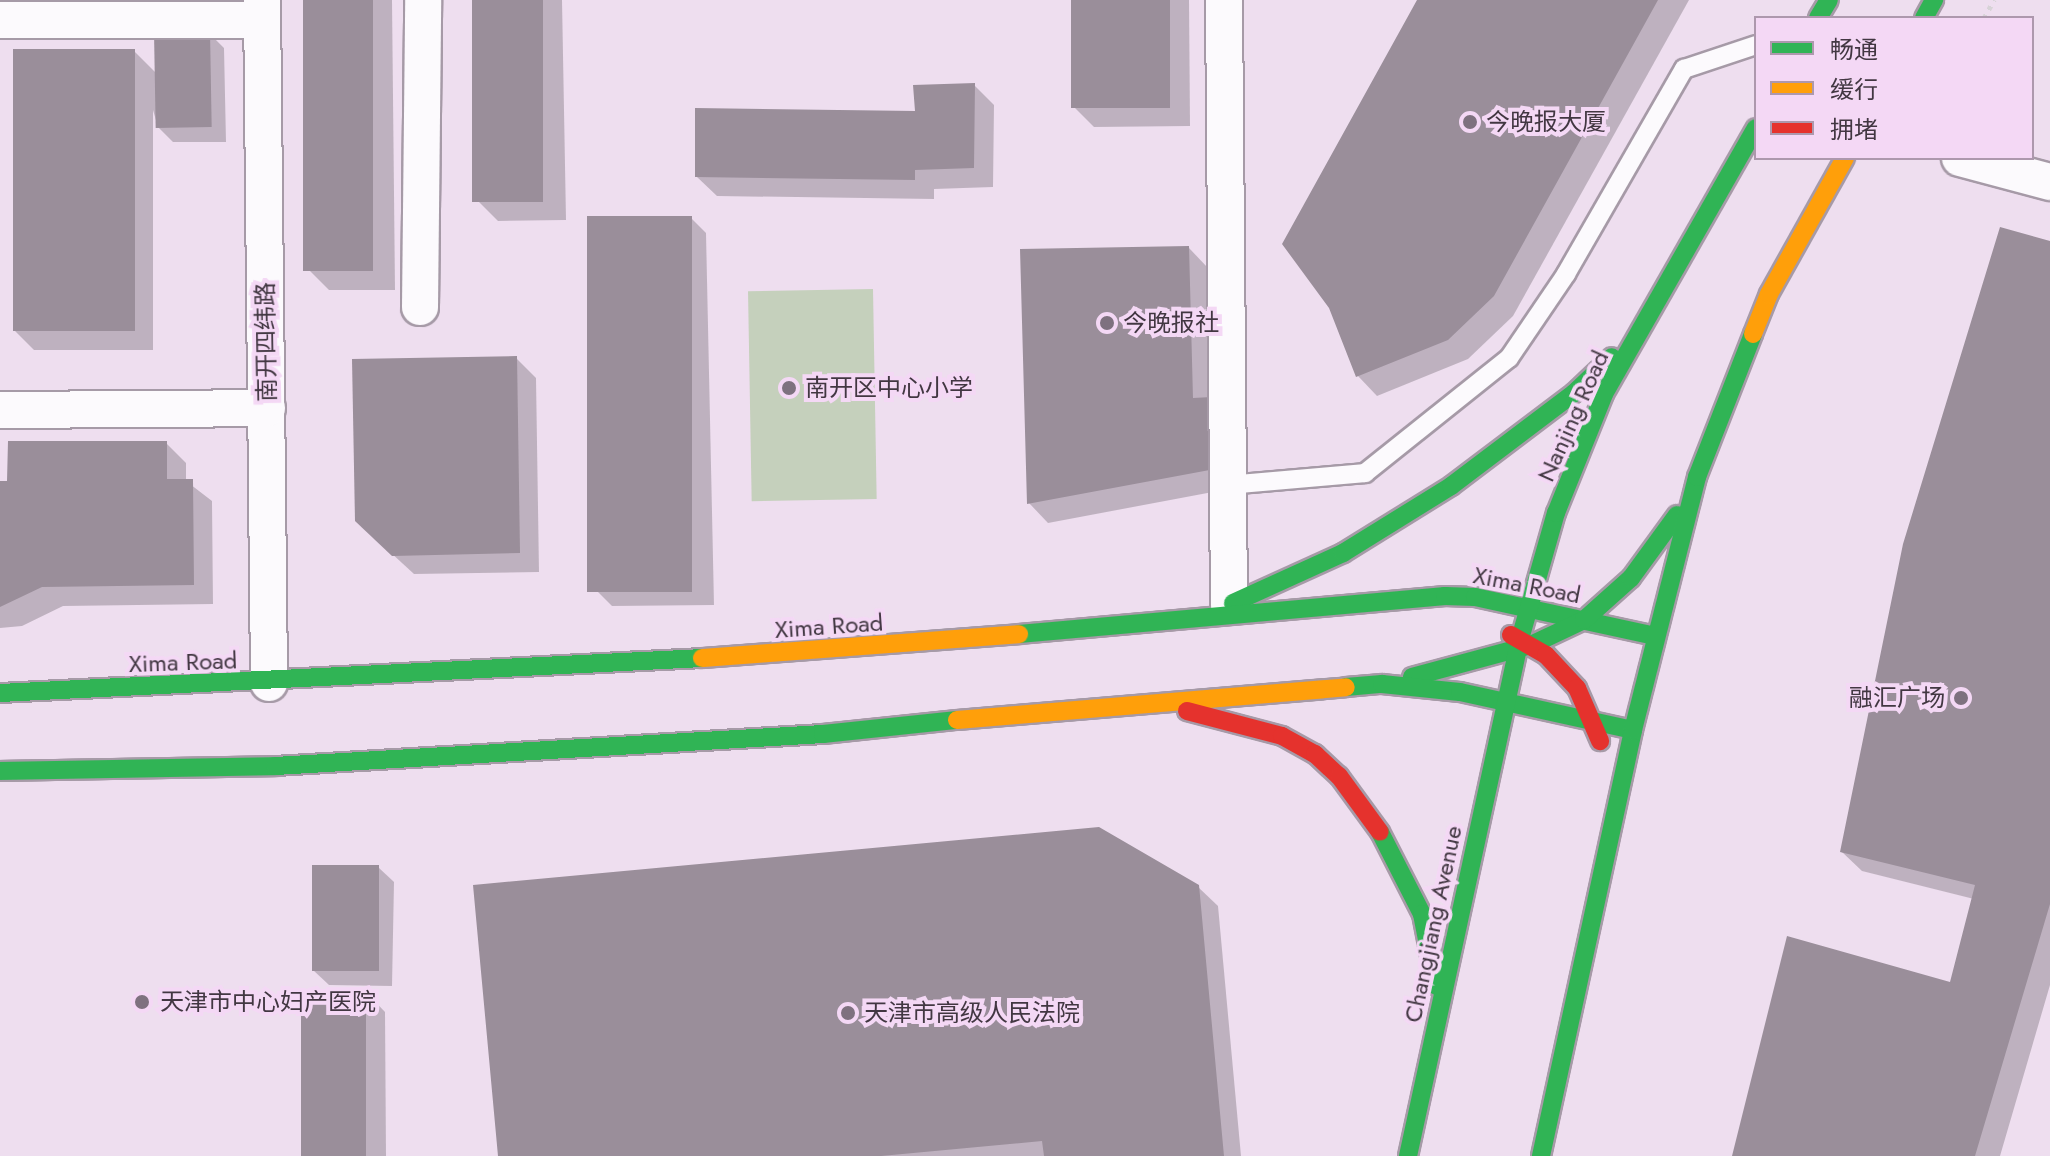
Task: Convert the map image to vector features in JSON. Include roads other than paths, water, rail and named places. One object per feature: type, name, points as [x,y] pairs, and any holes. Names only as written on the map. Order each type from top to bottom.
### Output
[{"type":"main road","name":"Nanjing Road","points":[[1505,703],[1523,644],[1527,608],[1556,513],[1604,394],[1754,132]]},
{"type":"main road","points":[[1541,1156],[1633,730],[1697,477],[1769,294],[1844,160]]},
{"type":"main road","points":[[1185,619],[1229,605],[1343,553],[1451,486],[1574,393],[1640,331]]},
{"type":"main road","points":[[1364,686],[1523,644],[1584,620],[1651,553],[1697,477]]},
{"type":"main road","name":"Xima Road","points":[[0,693],[269,683],[825,651],[1445,596],[1527,608],[1656,636]]},
{"type":"main road","points":[[1366,603],[1462,617]]},
{"type":"main road","points":[[1488,625],[1523,644],[1577,688],[1594,722],[1608,789],[1607,848]]},
{"type":"main road","points":[[0,771],[275,766],[807,735],[1141,701],[1364,686],[1430,689],[1633,730]]},
{"type":"main road","points":[[1141,701],[1282,736],[1315,754],[1339,776],[1386,840],[1422,914],[1439,1008]]},
{"type":"main road","name":"Changjiang Avenue","points":[[1408,1156],[1505,703]]},
{"type":"street","points":[[420,307],[423,0]]},
{"type":"street","points":[[1224,0],[1229,605]]},
{"type":"street","points":[[0,20],[262,10]]},
{"type":"street","name":"南开四纬路","points":[[262,10],[269,683]]},
{"type":"street","points":[[1968,160],[2050,182]]},
{"type":"street","points":[[0,410],[267,408]]},
{"type":"lane","points":[[1228,485],[1365,473],[1509,358],[1566,274],[1684,69],[1754,46]]},
{"type":"place","name":"今晚报大厦","points":[[1470,122]]},
{"type":"place","name":"今晚报社","points":[[1107,323]]},
{"type":"place","name":"南开区中心小学","points":[[789,388]]},
{"type":"place","name":"融汇广场","points":[[1961,698]]},
{"type":"place","name":"天津市中心妇产医院","points":[[142,1002]]},
{"type":"place","name":"天津市高级人民法院","points":[[848,1013]]}]
